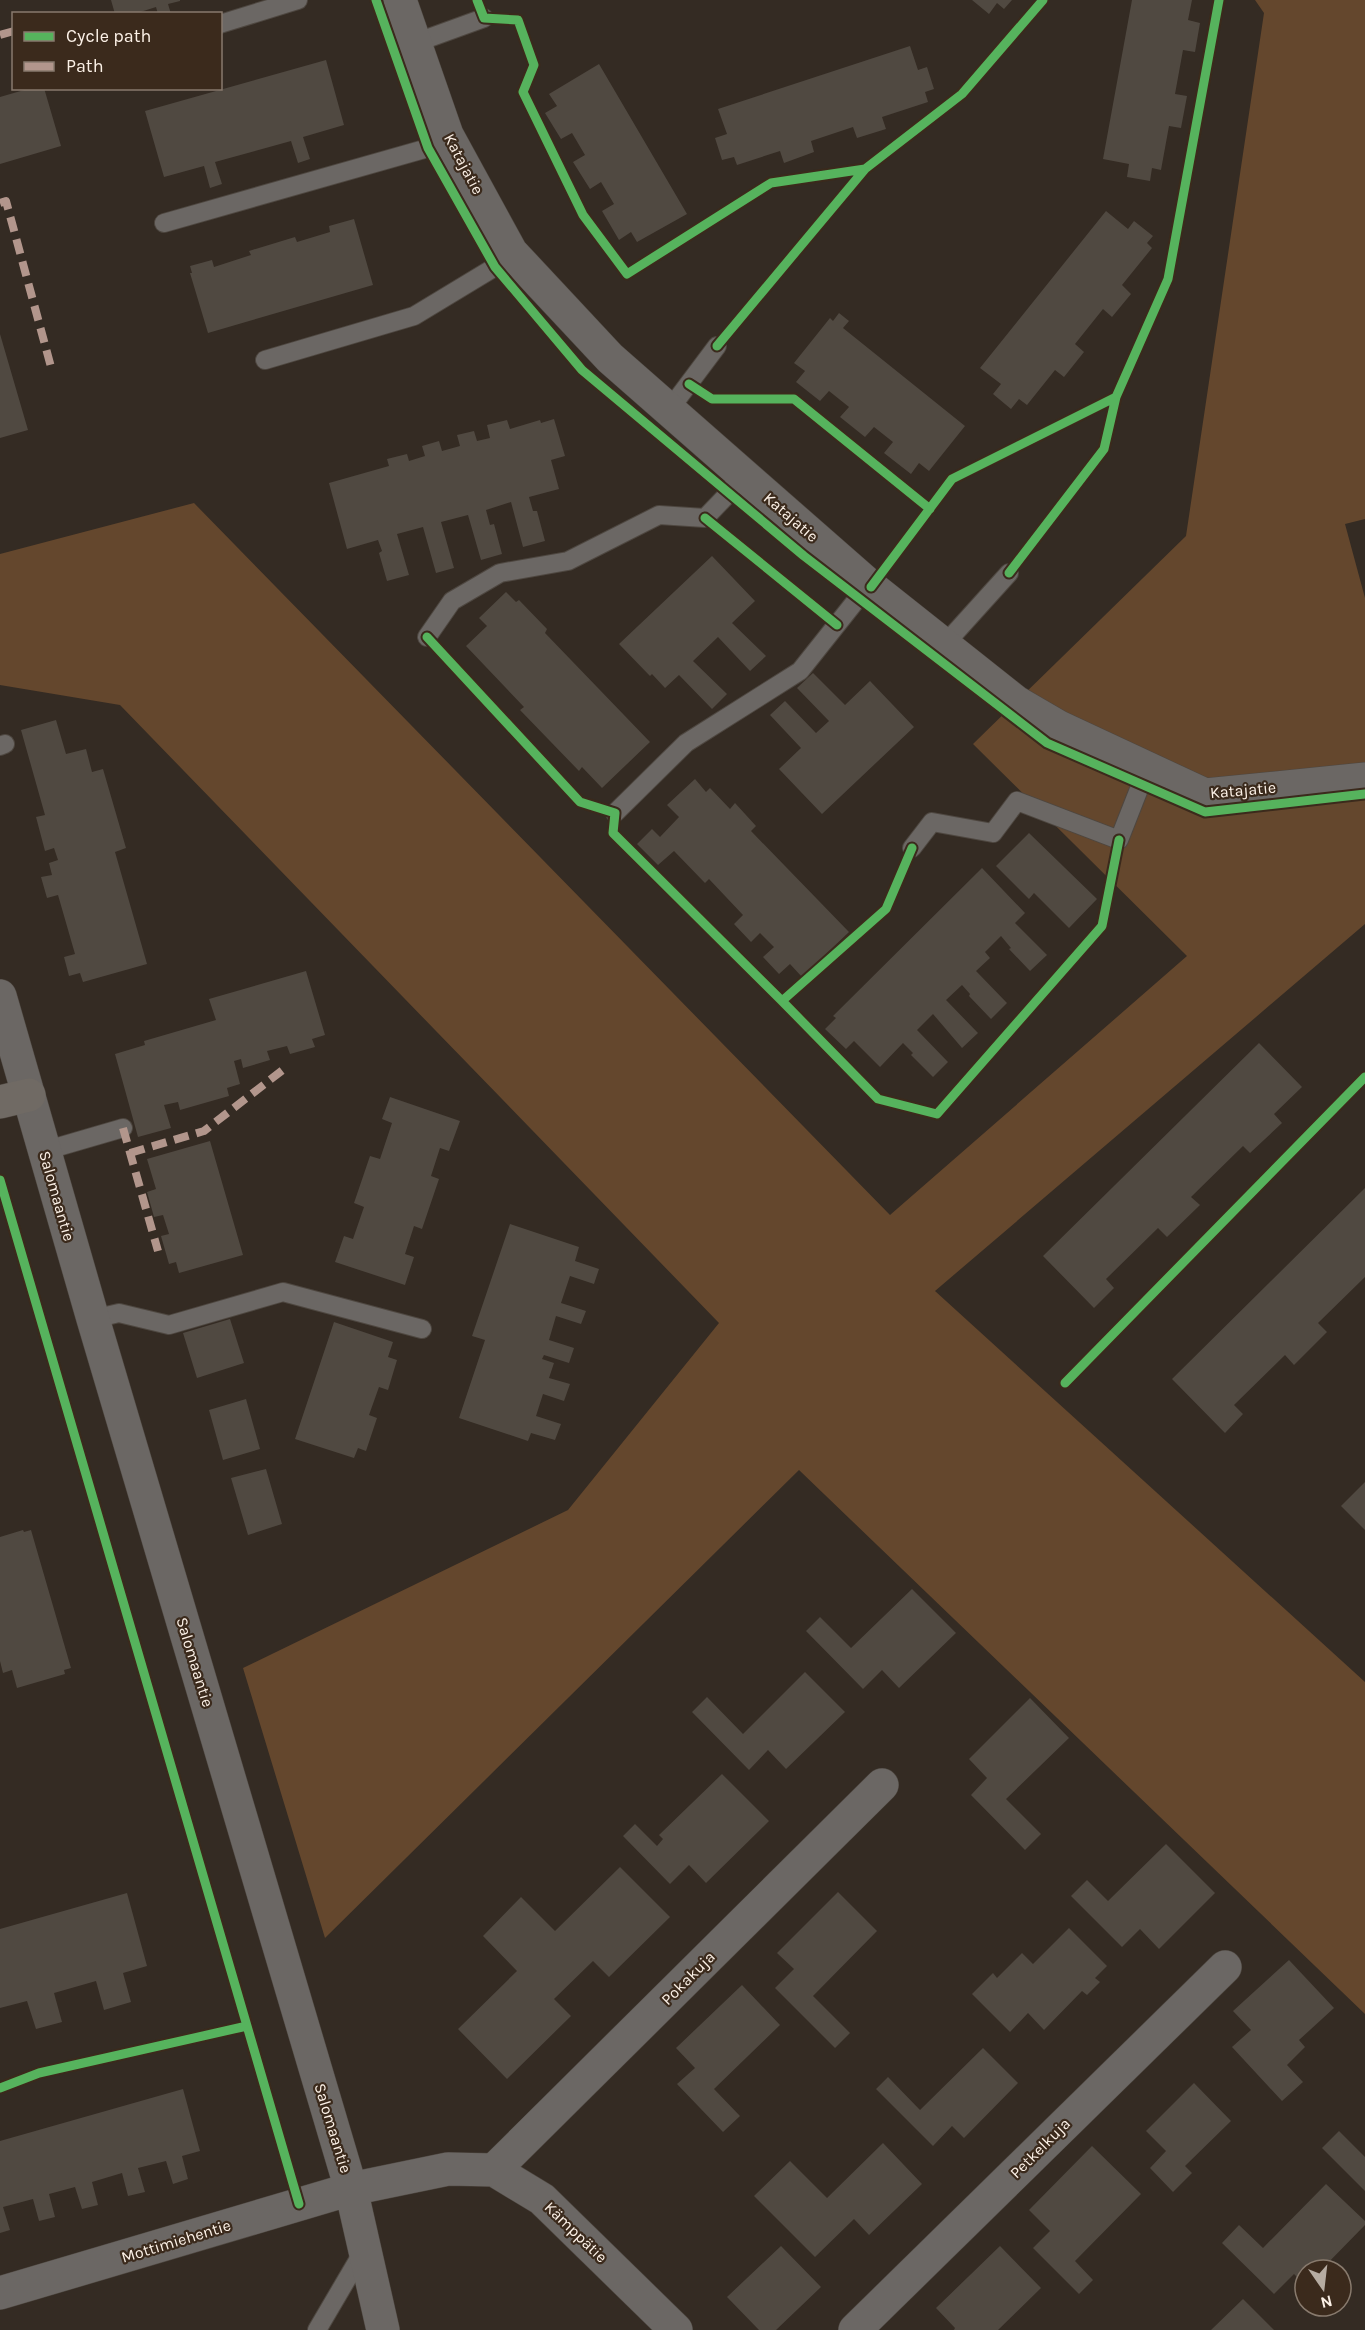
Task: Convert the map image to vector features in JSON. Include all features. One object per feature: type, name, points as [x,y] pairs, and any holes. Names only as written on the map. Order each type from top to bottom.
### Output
[{"type":"street","name":"Katajatie","points":[[400,0],[447,135],[511,252],[610,358],[871,587],[1016,702],[1059,727],[1205,795],[1365,779]]},
{"type":"street","name":"Salomaantie","points":[[0,996],[14,1099],[44,1151],[351,2189],[383,2330]]},
{"type":"street","name":"Pokakuja","points":[[494,2170],[882,1785]]},
{"type":"street","name":"Petkelkuja","points":[[855,2330],[1225,1967]]},
{"type":"street","name":"Kämppätie","points":[[351,2189],[448,2169],[494,2170],[542,2199],[676,2330]]},
{"type":"street","name":"Mottimiehentie","points":[[0,2294],[351,2189]]},
{"type":"lane","points":[[222,23],[298,0]]},
{"type":"lane","points":[[415,44],[484,18]]},
{"type":"lane","points":[[164,223],[428,148],[447,135]]},
{"type":"lane","points":[[265,360],[414,316],[495,267],[511,252]]},
{"type":"lane","points":[[669,410],[717,346]]},
{"type":"lane","points":[[427,637],[452,601],[500,573],[568,561],[658,515],[705,518],[729,493],[741,473]]},
{"type":"lane","points":[[944,645],[1008,573]]},
{"type":"lane","points":[[615,813],[686,743],[800,670],[858,598],[871,587]]},
{"type":"lane","points":[[912,848],[932,822],[993,833],[1017,801],[1119,840],[1141,784],[1145,767]]},
{"type":"lane","points":[[44,1151],[123,1128]]},
{"type":"lane","points":[[93,1319],[118,1313],[170,1325],[283,1292],[422,1329]]},
{"type":"lane","points":[[317,2330],[365,2249]]},
{"type":"shaded area","points":[[1255,0],[1365,0],[1365,519],[1345,524],[1365,598],[1365,924],[935,1291],[1365,1682],[1365,2014],[799,1470],[325,1938],[243,1668],[568,1510],[719,1323],[120,705],[0,685],[0,554],[194,503],[890,1215],[1187,956],[973,744],[1186,536],[1264,13]]},
{"type":"building","points":[[111,0],[180,0],[168,4],[170,12],[157,12],[156,7],[140,12],[114,12]]},
{"type":"building","points":[[972,0],[1012,0],[1004,9],[997,3],[989,14]]},
{"type":"building","points":[[1132,0],[1192,0],[1188,20],[1200,23],[1195,52],[1183,50],[1175,94],[1187,96],[1181,128],[1169,126],[1161,170],[1152,168],[1150,181],[1127,177],[1129,164],[1103,159]]},
{"type":"building","points":[[910,46],[918,70],[927,67],[934,89],[925,92],[928,102],[882,117],[886,129],[857,138],[853,127],[811,141],[814,152],[784,163],[780,151],[737,165],[734,157],[722,160],[715,138],[727,134],[718,109]]},
{"type":"building","points":[[326,60],[344,125],[303,137],[310,159],[298,163],[291,141],[215,162],[222,184],[210,188],[204,166],[164,177],[145,111]]},
{"type":"building","points":[[599,64],[687,214],[637,242],[631,232],[619,240],[602,211],[614,204],[601,182],[590,189],[573,162],[585,155],[572,133],[561,139],[545,113],[557,106],[549,94]]},
{"type":"building","points":[[24,90],[45,90],[61,146],[0,164],[0,97]]},
{"type":"building","points":[[1106,211],[1128,229],[1134,221],[1153,236],[1147,243],[1152,248],[1122,285],[1131,294],[1112,317],[1103,309],[1075,344],[1084,352],[1064,377],[1055,370],[1027,405],[1019,399],[1011,409],[993,394],[1001,384],[980,368]]},
{"type":"building","points":[[354,219],[373,285],[208,333],[190,273],[192,273],[190,266],[212,260],[214,267],[251,255],[249,251],[295,237],[297,242],[330,232],[329,226]]},
{"type":"building","points":[[839,313],[849,321],[843,328],[965,426],[929,471],[919,463],[911,474],[884,453],[893,442],[874,427],[865,437],[840,417],[849,407],[829,391],[820,401],[796,382],[805,371],[794,363],[830,318],[833,321]]},
{"type":"building","points":[[0,334],[28,430],[0,438]]},
{"type":"building","points":[[554,419],[565,456],[551,460],[559,489],[529,497],[533,511],[537,511],[545,541],[523,547],[511,502],[486,510],[490,525],[494,524],[502,554],[481,560],[468,515],[441,522],[454,568],[436,573],[423,527],[397,534],[409,575],[387,581],[379,553],[382,551],[378,540],[347,549],[329,483],[389,466],[387,459],[407,454],[409,461],[425,456],[422,446],[439,441],[442,451],[460,446],[457,435],[474,431],[477,441],[490,438],[487,425],[507,420],[510,429],[540,420],[541,423]]},
{"type":"building","points":[[712,556],[755,601],[732,623],[766,656],[750,671],[718,637],[693,661],[727,694],[712,709],[679,675],[665,688],[619,644]]},
{"type":"building","points":[[506,592],[516,602],[519,600],[547,629],[545,633],[650,742],[602,788],[582,767],[579,771],[520,710],[524,707],[466,646],[487,626],[479,618]]},
{"type":"building","points":[[813,673],[845,705],[870,681],[914,727],[822,814],[779,769],[801,748],[770,715],[785,701],[816,733],[829,721],[797,688]]},
{"type":"building","points":[[56,720],[66,754],[86,749],[92,772],[103,769],[126,848],[115,852],[147,964],[83,982],[80,973],[69,976],[64,957],[75,954],[58,895],[47,898],[41,877],[52,875],[49,863],[58,860],[54,848],[45,851],[36,817],[45,815],[21,730]]},
{"type":"building","points":[[695,779],[706,792],[710,788],[730,809],[735,803],[756,826],[751,831],[849,932],[802,977],[790,964],[779,974],[763,957],[774,947],[760,933],[751,942],[734,924],[743,915],[709,879],[705,883],[674,851],[658,865],[637,844],[652,829],[660,837],[679,817],[667,805]]},
{"type":"building","points":[[1029,833],[1097,899],[1069,928],[1034,893],[1029,899],[996,866]]},
{"type":"building","points":[[982,868],[1025,913],[1015,923],[1047,955],[1030,971],[1009,949],[1011,948],[1001,936],[985,952],[990,958],[976,971],[1007,1003],[991,1019],[969,996],[970,994],[962,985],[946,1000],[978,1033],[962,1048],[933,1014],[917,1030],[948,1062],[933,1077],[911,1055],[913,1053],[903,1043],[880,1067],[854,1041],[846,1049],[825,1029],[836,1018],[833,1016]]},
{"type":"building","points":[[306,971],[325,1035],[312,1039],[315,1047],[290,1054],[287,1046],[267,1051],[270,1060],[243,1068],[241,1059],[234,1061],[240,1084],[227,1088],[229,1096],[180,1110],[178,1102],[164,1105],[171,1128],[138,1137],[115,1054],[145,1045],[144,1041],[216,1020],[209,999]]},
{"type":"building","points":[[1259,1043],[1302,1087],[1274,1114],[1282,1123],[1250,1153],[1243,1146],[1191,1197],[1200,1205],[1167,1237],[1158,1228],[1106,1279],[1114,1288],[1094,1308],[1043,1256]]},
{"type":"building","points":[[390,1097],[460,1121],[449,1151],[440,1148],[431,1176],[439,1179],[422,1229],[414,1226],[405,1254],[414,1257],[405,1285],[335,1262],[344,1236],[353,1239],[364,1207],[354,1203],[370,1156],[380,1159],[392,1123],[382,1119]]},
{"type":"building","points":[[210,1141],[243,1255],[179,1273],[176,1262],[169,1264],[161,1236],[169,1234],[163,1215],[154,1217],[147,1192],[156,1189],[147,1159]]},
{"type":"building","points":[[1365,1188],[1365,1277],[1318,1323],[1327,1332],[1294,1365],[1285,1355],[1234,1405],[1243,1414],[1225,1433],[1172,1379]]},
{"type":"building","points":[[510,1224],[579,1247],[575,1261],[599,1269],[594,1284],[570,1276],[561,1303],[586,1311],[581,1324],[556,1316],[549,1340],[574,1348],[569,1363],[544,1355],[542,1359],[554,1363],[549,1378],[570,1384],[564,1401],[543,1394],[536,1416],[561,1424],[555,1440],[531,1433],[528,1441],[459,1418],[485,1340],[472,1336]]},
{"type":"building","points":[[230,1319],[244,1363],[197,1378],[183,1333]]},
{"type":"building","points":[[334,1322],[393,1342],[388,1357],[397,1360],[388,1390],[379,1387],[369,1415],[377,1418],[366,1451],[358,1448],[354,1458],[295,1439]]},
{"type":"building","points":[[246,1399],[260,1449],[223,1460],[209,1410]]},
{"type":"building","points":[[266,1469],[282,1524],[248,1535],[231,1478]]},
{"type":"building","points":[[1365,1482],[1365,1530],[1341,1506]]},
{"type":"building","points":[[23,1530],[24,1532],[31,1530],[71,1668],[64,1670],[65,1674],[17,1688],[12,1670],[3,1673],[0,1661],[0,1537]]},
{"type":"building","points":[[912,1589],[956,1633],[899,1688],[882,1670],[863,1689],[806,1631],[820,1617],[851,1648]]},
{"type":"building","points":[[805,1672],[845,1712],[786,1769],[768,1750],[749,1770],[692,1712],[707,1697],[743,1734]]},
{"type":"building","points":[[1030,1698],[1069,1738],[1006,1799],[1041,1834],[1025,1850],[971,1795],[987,1778],[969,1759]]},
{"type":"building","points":[[722,1774],[769,1821],[706,1883],[689,1865],[670,1884],[623,1836],[635,1824],[657,1846],[663,1839],[659,1835]]},
{"type":"building","points":[[1166,1844],[1215,1893],[1159,1949],[1140,1929],[1122,1947],[1071,1896],[1087,1880],[1108,1901]]},
{"type":"building","points":[[620,1867],[670,1917],[609,1977],[593,1961],[554,1999],[571,2016],[507,2079],[458,2029],[517,1971],[483,1936],[521,1897],[555,1931]]},
{"type":"building","points":[[838,1892],[877,1931],[813,1996],[850,2033],[835,2048],[775,1988],[794,1969],[777,1953]]},
{"type":"building","points":[[127,1893],[147,1966],[123,1973],[131,2002],[104,2010],[96,1981],[54,1993],[62,2022],[36,2029],[27,2001],[0,2008],[0,1929]]},
{"type":"building","points":[[1069,1928],[1107,1966],[1095,1978],[1100,1982],[1087,1995],[1082,1991],[1044,2030],[1028,2013],[1010,2032],[972,1994],[993,1973],[997,1978],[1022,1953],[1033,1964]]},
{"type":"building","points":[[1289,1960],[1334,2008],[1299,2040],[1305,2047],[1287,2065],[1303,2082],[1282,2101],[1232,2047],[1251,2030],[1233,2011]]},
{"type":"building","points":[[742,1985],[780,2025],[714,2089],[740,2116],[723,2132],[677,2084],[695,2068],[676,2048]]},
{"type":"building","points":[[983,2048],[1018,2083],[964,2138],[952,2126],[933,2146],[876,2089],[888,2077],[920,2110]]},
{"type":"building","points":[[1194,2083],[1231,2121],[1185,2166],[1192,2173],[1173,2192],[1150,2168],[1166,2151],[1146,2131]]},
{"type":"building","points":[[183,2089],[200,2151],[182,2156],[188,2179],[173,2184],[166,2161],[138,2168],[145,2192],[128,2196],[122,2173],[92,2182],[98,2205],[82,2209],[75,2187],[49,2194],[55,2217],[39,2221],[33,2199],[3,2207],[10,2230],[0,2233],[0,2141]]},
{"type":"building","points":[[1339,2131],[1365,2157],[1365,2191],[1322,2148]]},
{"type":"building","points":[[883,2143],[922,2184],[869,2235],[854,2219],[815,2257],[754,2196],[790,2161],[827,2198]]},
{"type":"building","points":[[1092,2146],[1141,2194],[1075,2261],[1093,2280],[1079,2294],[1033,2248],[1050,2231],[1029,2210]]},
{"type":"building","points":[[1326,2184],[1365,2221],[1365,2225],[1333,2258],[1293,2258],[1293,2275],[1274,2294],[1222,2243],[1239,2225],[1263,2248]]},
{"type":"building","points":[[781,2246],[821,2287],[776,2330],[759,2330],[727,2297]]},
{"type":"building","points":[[1000,2246],[1041,2288],[998,2330],[954,2330],[955,2328],[936,2308]]},
{"type":"building","points":[[1243,2299],[1274,2330],[1211,2330]]},
{"type":"marked path","points":[[0,35],[12,32]]},
{"type":"marked path","points":[[0,203],[6,201],[51,367]]},
{"type":"marked path","points":[[130,1153],[204,1131],[284,1069]]},
{"type":"marked path","points":[[123,1128],[158,1251]]},
{"type":"cycle path","points":[[376,0],[428,148],[495,267],[582,370],[804,556],[1047,743],[1205,812],[1365,794]]},
{"type":"cycle path","points":[[477,0],[484,18],[518,20],[534,65],[523,92],[583,215],[627,274],[771,183],[865,169]]},
{"type":"cycle path","points":[[717,346],[865,169],[962,94],[1043,0]]},
{"type":"cycle path","points":[[871,587],[952,479],[1116,397],[1168,279],[1219,0]]},
{"type":"cycle path","points":[[689,384],[712,399],[794,399],[930,509]]},
{"type":"cycle path","points":[[1009,573],[1104,449],[1116,397]]},
{"type":"cycle path","points":[[705,518],[837,625]]},
{"type":"cycle path","points":[[427,637],[580,802],[615,813],[613,833],[782,1001]]},
{"type":"cycle path","points":[[912,848],[886,909],[782,1001],[878,1099],[937,1114],[1102,926],[1119,840]]},
{"type":"cycle path","points":[[1065,1383],[1365,1077]]},
{"type":"cycle path","points":[[0,1180],[299,2204]]},
{"type":"cycle path","points":[[0,2088],[39,2073],[247,2026]]}]
